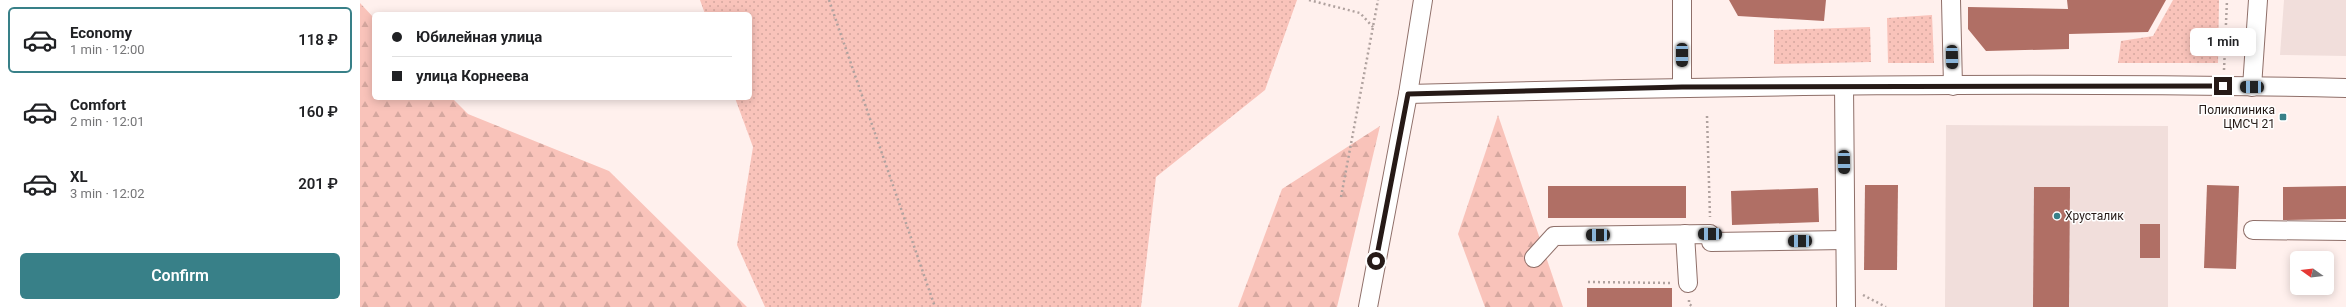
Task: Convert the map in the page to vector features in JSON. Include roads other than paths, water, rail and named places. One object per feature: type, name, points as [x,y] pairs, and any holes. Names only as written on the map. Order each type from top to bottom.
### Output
[{"type":"street","points":[[1368,307],[1408,94],[1423,0]]},
{"type":"street","points":[[1682,0],[1682,87]]},
{"type":"street","points":[[1951,0],[1952,86]]},
{"type":"street","points":[[2252,87],[2258,0]]},
{"type":"street","points":[[1844,86],[1846,307]]},
{"type":"street","points":[[1408,94],[1682,87],[1952,86],[2346,88]]},
{"type":"street","points":[[2253,230],[2346,231]]},
{"type":"street","points":[[1685,234],[1688,282]]},
{"type":"street","points":[[1534,258],[1554,236],[1710,234],[1711,242],[1845,240]]},
{"type":"place","name":"Поликлиника ЦМСЧ 21","points":[[2283,117]]},
{"type":"place","name":"Хрусталик","points":[[2057,216]]}]
